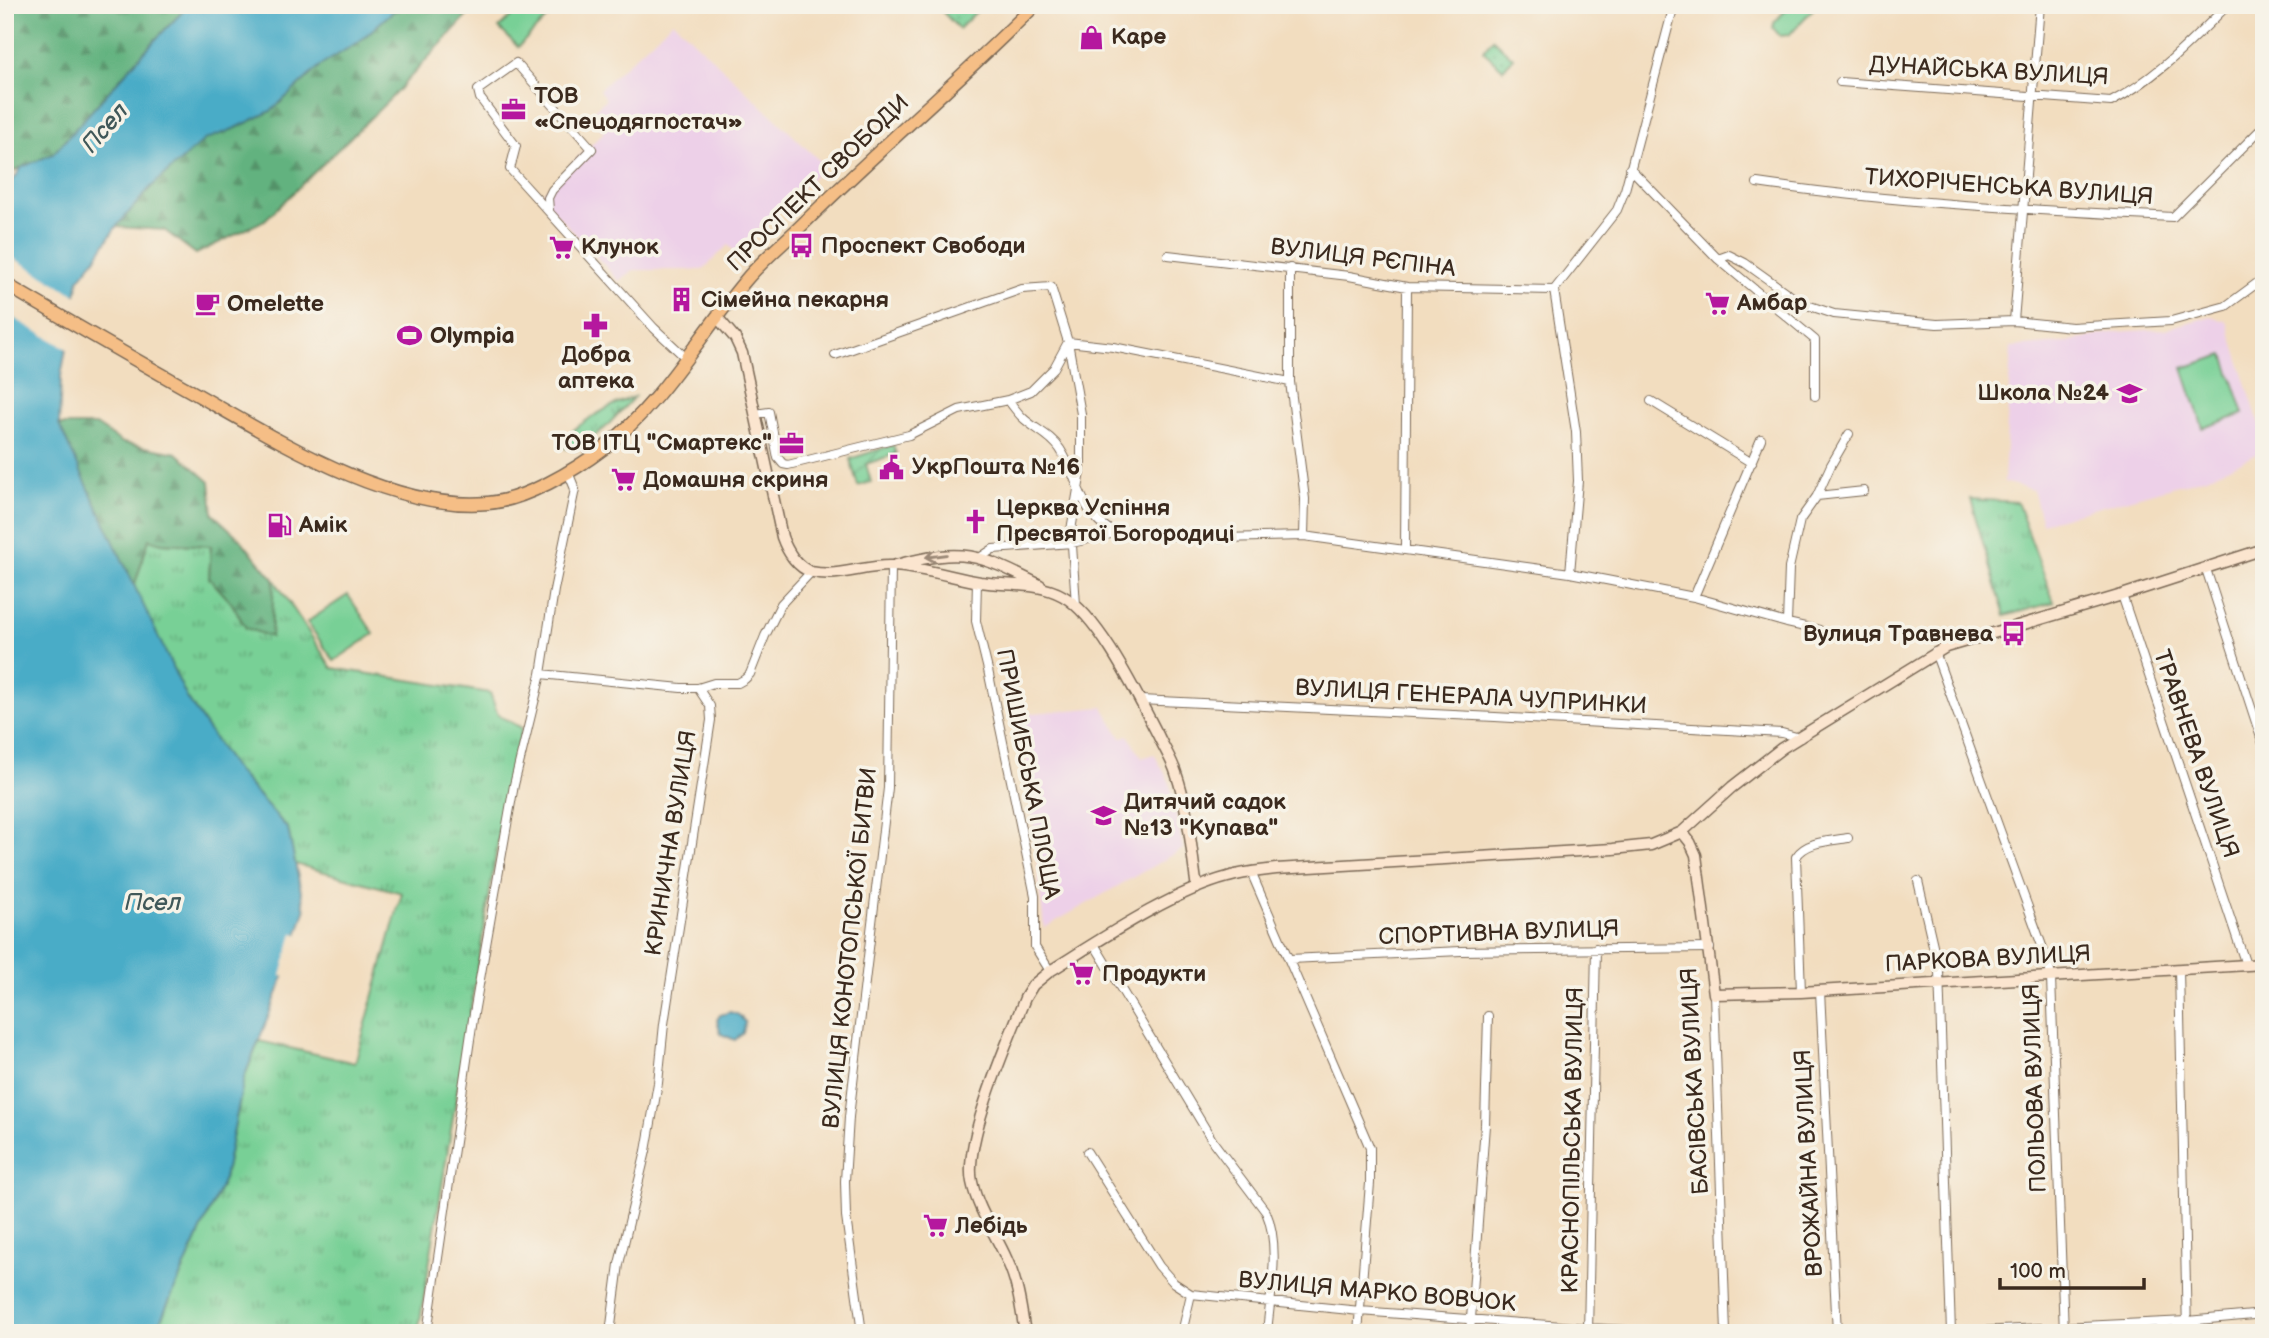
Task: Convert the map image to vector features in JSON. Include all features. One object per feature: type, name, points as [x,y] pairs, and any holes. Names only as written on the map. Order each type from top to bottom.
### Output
[{"type":"main road","name":"ПРОСПЕКТ СВОБОДИ","points":[[5,284],[290,446],[392,490],[450,502],[503,501],[568,472],[625,431],[768,256],[1035,5]]},
{"type":"street","points":[[1570,573],[1578,481],[1576,432],[1554,290],[1616,210],[1674,5]]},
{"type":"street","points":[[2014,321],[2040,5]]},
{"type":"street","name":"ДУНАЙСЬКА ВУЛИЦЯ","points":[[1840,82],[2111,102],[2136,89],[2169,62],[2228,5]]},
{"type":"street","points":[[549,210],[548,198],[552,190],[593,149],[516,63],[478,90],[480,98],[516,146],[510,169],[637,310],[686,358]]},
{"type":"street","name":"ТИХОРІЧЕНСЬКА ВУЛИЦЯ","points":[[1757,183],[1844,196],[2173,217],[2264,126]]},
{"type":"street","points":[[1630,168],[1718,259],[1815,340],[1815,397]]},
{"type":"street","name":"ВУЛИЦЯ РЄПІНА","points":[[1168,255],[1290,268],[1407,287],[1554,290]]},
{"type":"street","points":[[1718,259],[1729,255],[1745,263],[1801,303],[1834,314],[1937,324],[2014,321],[2072,327],[2171,321],[2226,306],[2264,278]]},
{"type":"street","points":[[1290,268],[1290,382],[1305,499],[1304,536]]},
{"type":"street","points":[[835,355],[1022,289],[1051,287],[1068,342],[1081,414],[1083,453],[1079,490],[1072,518],[1076,605]]},
{"type":"street","points":[[1405,548],[1407,287]]},
{"type":"street","points":[[717,317],[739,344],[782,537],[793,558],[811,572],[837,573],[891,566],[938,555],[981,557],[1063,596],[1076,605],[1100,634],[1140,701],[1176,772],[1187,817],[1197,888]]},
{"type":"street","points":[[755,414],[769,412],[778,458],[788,465],[909,435],[959,411],[1008,400],[1031,391],[1054,368],[1068,342]]},
{"type":"street","points":[[1068,342],[1113,347],[1290,382]]},
{"type":"street","points":[[1008,400],[1022,418],[1051,438],[1060,449],[1089,511],[1100,525],[1115,533]]},
{"type":"street","points":[[1651,401],[1752,463]]},
{"type":"street","points":[[1787,624],[1789,568],[1800,520],[1817,495],[1850,434]]},
{"type":"street","points":[[1693,597],[1761,439]]},
{"type":"street","points":[[427,1333],[473,1019],[514,785],[541,674],[554,590],[575,489],[568,472]]},
{"type":"street","points":[[1817,495],[1864,491]]},
{"type":"street","points":[[981,557],[993,549],[1072,543],[1115,533],[1223,538],[1304,536],[1570,573],[1693,597],[1787,624],[1819,630]]},
{"type":"street","points":[[1025,1333],[1014,1279],[1006,1256],[978,1203],[970,1171],[976,1134],[1021,1007],[1033,985],[1049,971],[1197,888],[1225,877],[1251,872],[1634,848],[1661,842],[1682,832],[1758,766],[1935,652],[1961,641],[2122,595],[2264,549]]},
{"type":"street","points":[[891,566],[977,581],[1046,588]]},
{"type":"street","name":"ВУЛИЦЯ КОНОТОПСЬКОЇ БИТВИ","points":[[862,1333],[846,1217],[845,1181],[849,1117],[888,788],[891,566]]},
{"type":"street","points":[[2206,569],[2264,747]]},
{"type":"street","points":[[541,674],[698,688],[713,683],[737,683],[750,674],[777,610],[811,572]]},
{"type":"street","name":"ПРИШИБСЬКА ПЛОЩА","points":[[977,581],[978,634],[988,670],[1035,896],[1034,939],[1038,954],[1049,971]]},
{"type":"street","name":"ТРАВНЕВА ВУЛИЦЯ","points":[[2122,595],[2246,965]]},
{"type":"street","name":"ПОЛЬОВА ВУЛИЦЯ","points":[[1935,652],[2049,965],[2064,1330]]},
{"type":"street","name":"КРИНИЧНА ВУЛИЦЯ","points":[[610,1333],[619,1264],[646,1151],[658,1083],[664,1024],[711,720],[710,706],[698,688]]},
{"type":"street","name":"ВУЛИЦЯ ГЕНЕРАЛА ЧУПРИНКИ","points":[[1140,701],[1782,733],[1800,738]]},
{"type":"street","name":"БАСІВСЬКА ВУЛИЦЯ","points":[[1682,832],[1696,855],[1710,948],[1726,1333]]},
{"type":"street","points":[[1801,992],[1796,857],[1800,850],[1807,846],[1848,838]]},
{"type":"street","points":[[1251,872],[1370,1147],[1370,1183],[1358,1333]]},
{"type":"street","points":[[1918,881],[1939,971],[1951,1332]]},
{"type":"street","points":[[1094,944],[1214,1143],[1266,1212],[1272,1225],[1274,1243],[1267,1333]]},
{"type":"street","name":"КРАСНОПІЛЬСЬКА ВУЛИЦЯ","points":[[1588,1331],[1596,948]]},
{"type":"street","name":"СПОРТИВНА ВУЛИЦЯ","points":[[1290,959],[1461,951],[1710,948]]},
{"type":"street","name":"ПАРКОВА ВУЛИЦЯ","points":[[1714,994],[1801,992],[2264,964]]},
{"type":"street","points":[[2179,968],[2187,1333]]},
{"type":"street","name":"ВРОЖАЙНА ВУЛИЦЯ","points":[[1820,990],[1837,1333]]},
{"type":"street","points":[[1470,1333],[1485,1125],[1488,1016]]},
{"type":"street","points":[[1087,1152],[1159,1266],[1174,1283],[1191,1294],[1182,1333]]},
{"type":"street","name":"ВУЛИЦЯ МАРКО ВОВЧОК","points":[[1191,1294],[1588,1331],[1686,1333]]},
{"type":"street","points":[[1937,1333],[2064,1330],[2264,1314]]},
{"type":"shaded area","points":[[673,21],[825,166],[735,252],[728,245],[703,270],[634,270],[619,281],[540,196],[604,132],[588,116],[606,99],[599,90]]},
{"type":"shaded area","name":"Школа №24","points":[[2211,316],[2227,322],[2264,439],[2264,451],[2207,477],[2042,523],[2033,490],[2004,482],[2011,347],[2062,343],[2115,332],[2165,329]]},
{"type":"shaded area","name":"Дитячий садок №13 \"Купава\"","points":[[1103,707],[1121,738],[1128,735],[1142,758],[1154,754],[1169,781],[1183,849],[1044,928],[1022,714]]},
{"type":"green space","points":[[5,5],[189,5],[53,154],[5,175]]},
{"type":"green space","points":[[400,5],[477,5],[390,99],[265,220],[196,254],[164,230],[116,227],[150,188],[204,139],[236,128],[271,111],[320,66],[361,40]]},
{"type":"green space","points":[[523,5],[542,5],[551,14],[518,47],[499,28]]},
{"type":"green space","points":[[936,5],[983,5],[959,29]]},
{"type":"green space","points":[[1790,5],[1813,5],[1813,9],[1789,35],[1780,36],[1773,28],[1774,23]]},
{"type":"green space","points":[[1493,39],[1513,58],[1503,69],[1483,51]]},
{"type":"green space","points":[[2224,355],[2244,414],[2203,428],[2183,368]]},
{"type":"green space","points":[[634,397],[605,428],[576,450],[565,448],[563,442],[568,435],[585,421]]},
{"type":"green space","points":[[59,425],[96,425],[123,443],[177,453],[210,482],[213,514],[239,538],[274,579],[271,637],[246,628],[231,602],[209,578],[211,546],[162,543],[149,539],[134,587]]},
{"type":"green space","points":[[893,445],[896,454],[866,464],[871,482],[858,486],[850,459]]},
{"type":"green space","points":[[1970,499],[2017,502],[2054,602],[2005,616]]},
{"type":"green space","points":[[149,539],[162,543],[211,546],[209,578],[231,602],[246,628],[271,636],[274,579],[332,668],[490,693],[498,715],[522,728],[500,829],[418,1333],[155,1333],[224,1179],[244,1078],[259,1041],[355,1063],[402,893],[295,864],[288,829],[234,768],[187,698],[134,587]]},
{"type":"green space","points":[[348,595],[374,634],[334,661],[307,622]]},
{"type":"water","name":"Псел","points":[[189,5],[400,5],[361,40],[320,66],[271,111],[204,140],[150,188],[116,227],[79,279],[61,376],[59,425],[187,698],[234,768],[288,829],[305,911],[281,984],[244,1078],[224,1179],[155,1333],[5,1333],[5,192],[22,167],[53,154]]},
{"type":"water","points":[[730,1012],[739,1015],[745,1022],[743,1033],[735,1040],[721,1034],[717,1020],[720,1015]]},
{"type":"pier","points":[[5,253],[79,297],[69,350],[5,313]]},
{"type":"pier","points":[[293,933],[301,935],[287,977],[281,976]]},
{"type":"place","name":"Каре","points":[[1091,37]]},
{"type":"place","name":"ТОВ «Спецодягпостач»","points":[[514,109]]},
{"type":"place","name":"Проспект Свободи","points":[[801,246]]},
{"type":"place","name":"Клунок","points":[[561,247]]},
{"type":"place","name":"Сімейна пекарня","points":[[681,300]]},
{"type":"place","name":"Амбар","points":[[1717,303]]},
{"type":"place","name":"Omelette","points":[[207,304]]},
{"type":"place","name":"Добра аптека","points":[[596,325]]},
{"type":"place","name":"Olympia","points":[[410,336]]},
{"type":"place","name":"Школа №24","points":[[2129,393]]},
{"type":"place","name":"ТОВ ІТЦ \"Смартекс\"","points":[[792,443]]},
{"type":"place","name":"УкрПошта №16","points":[[892,467]]},
{"type":"place","name":"Домашня скриня","points":[[623,480]]},
{"type":"place","name":"Церква Успіння Пресвятої Богородиці","points":[[976,521]]},
{"type":"place","name":"Амік","points":[[279,525]]},
{"type":"place","name":"Вулиця Травнева","points":[[2013,634]]},
{"type":"place","name":"Дитячий садок №13 \"Купава\"","points":[[1104,815]]},
{"type":"place","name":"Продукти","points":[[1082,974]]},
{"type":"place","name":"Лебідь","points":[[935,1226]]}]
